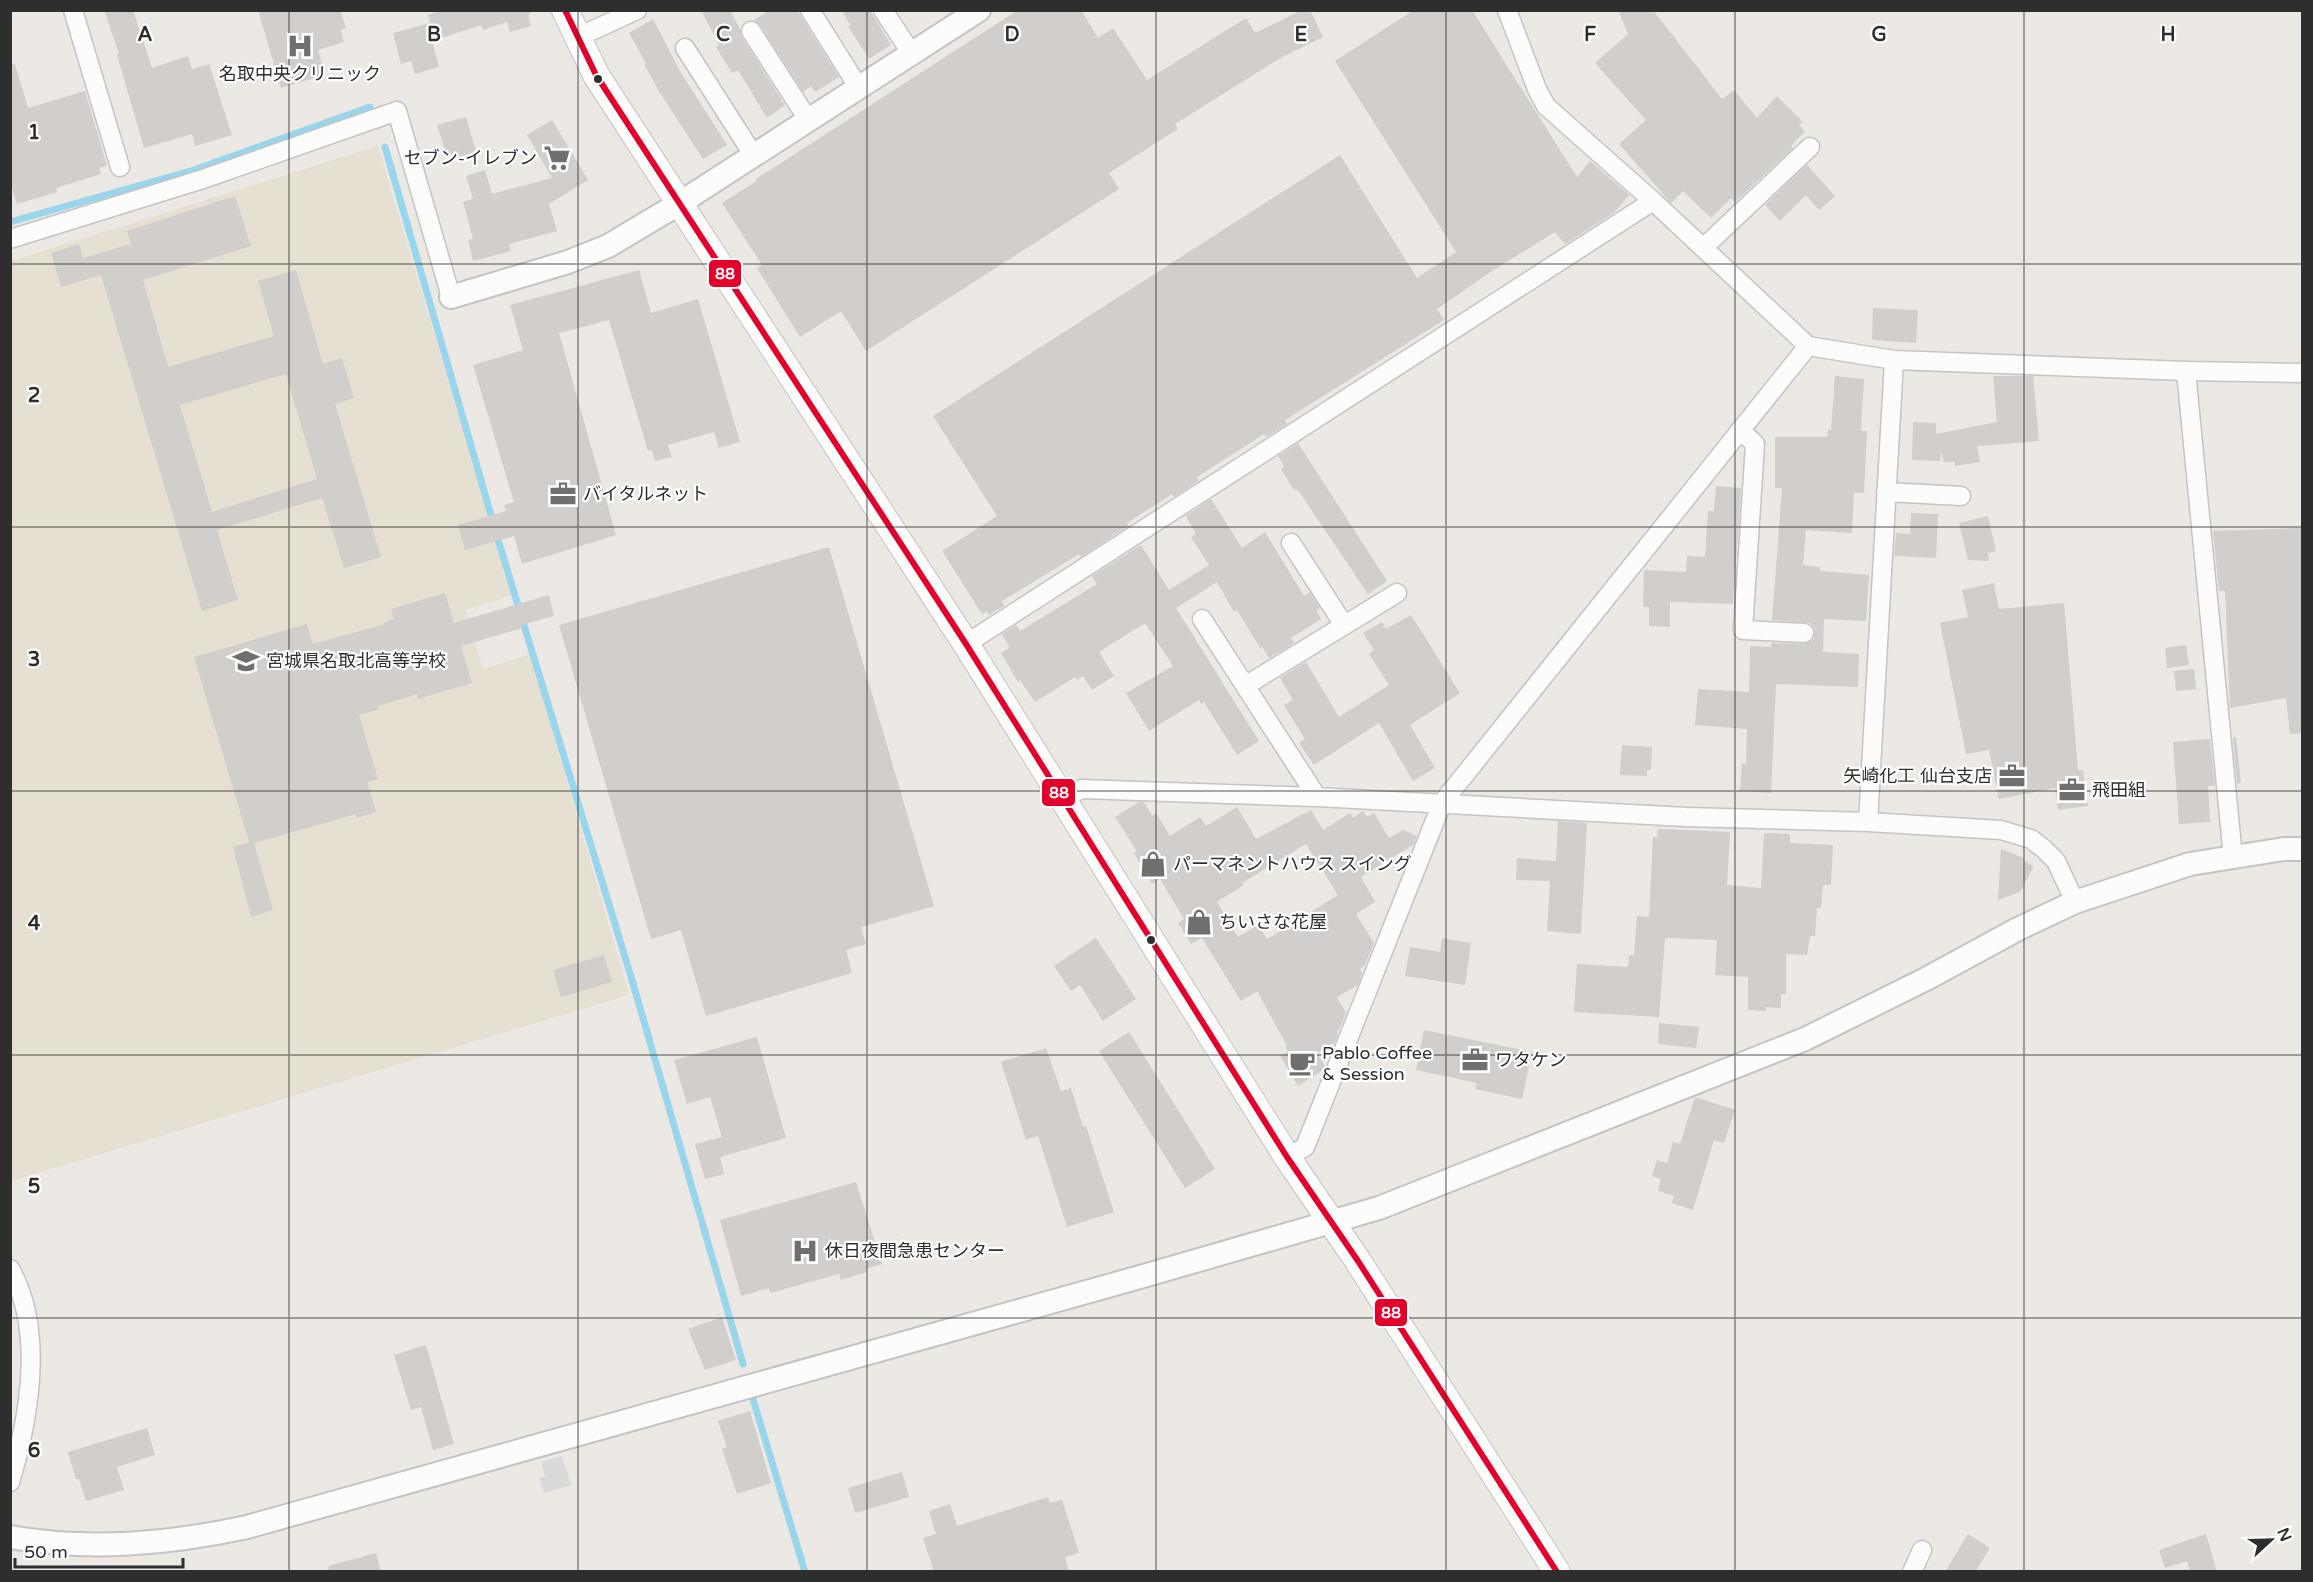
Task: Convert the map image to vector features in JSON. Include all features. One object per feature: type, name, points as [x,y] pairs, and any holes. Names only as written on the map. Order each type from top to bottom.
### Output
[{"type":"main road","points":[[565,10],[596,75],[966,644],[1287,1157],[1332,1222],[1557,1572]]},
{"type":"street","points":[[74,10],[120,167]]},
{"type":"street","points":[[554,10],[596,75]]},
{"type":"street","points":[[578,37],[637,10]]},
{"type":"street","points":[[810,10],[859,88]]},
{"type":"street","points":[[883,10],[912,54]]},
{"type":"street","points":[[10,239],[203,179],[397,111],[450,297],[578,258],[608,246],[754,156],[979,10]]},
{"type":"street","points":[[1507,10],[1537,89],[1546,106],[1653,201],[1808,346],[1894,360],[2302,373]]},
{"type":"street","points":[[751,31],[808,121]]},
{"type":"street","points":[[686,48],[754,156]]},
{"type":"street","points":[[1703,248],[1810,147]]},
{"type":"street","points":[[966,644],[1653,201]]},
{"type":"street","points":[[1287,1157],[1305,1147],[1442,803],[1808,346]]},
{"type":"street","points":[[1868,822],[1894,360]]},
{"type":"street","points":[[2186,371],[2233,858]]},
{"type":"street","points":[[1740,430],[1755,444],[1743,630],[1804,633]]},
{"type":"street","points":[[1886,492],[1961,496]]},
{"type":"street","points":[[1291,543],[1344,625]]},
{"type":"street","points":[[1245,686],[1397,593]]},
{"type":"street","points":[[1202,619],[1317,797]]},
{"type":"street","points":[[1062,798],[1082,789],[1317,797],[1681,817],[1868,822],[2001,830],[2031,839],[2044,849],[2056,861],[2075,902]]},
{"type":"street","points":[[10,1536],[36,1541],[96,1545],[167,1542],[247,1527],[1332,1222],[1378,1208],[1805,1039],[2075,902],[2190,864],[2284,849],[2302,849]]},
{"type":"street","points":[[10,1269],[29,1321],[31,1369],[23,1441],[10,1482]]},
{"type":"street","points":[[1912,1572],[1922,1551]]},
{"type":"shaded area","name":"宮城県名取北高等学校","points":[[378,146],[512,595],[465,610],[483,669],[530,654],[629,995],[11,1181],[11,261]]},
{"type":"shaded area","points":[[562,1456],[571,1485],[544,1493],[539,1478],[545,1476],[541,1462]]},
{"type":"building","points":[[104,10],[133,10],[152,68],[188,56],[192,69],[209,64],[232,135],[195,146],[192,134],[144,148],[117,55],[119,54]]},
{"type":"building","name":"名取中央クリニック","points":[[258,10],[340,10],[346,28],[341,30],[344,42],[318,50],[325,75],[281,88]]},
{"type":"building","points":[[443,10],[530,10],[530,15],[528,15],[531,26],[510,32],[507,22],[483,30],[481,25],[432,41],[439,67],[415,74],[411,61],[401,64],[393,33],[430,23],[428,15]]},
{"type":"building","points":[[701,10],[730,10],[742,37],[785,105],[767,118],[738,70],[732,73],[716,47],[719,45]]},
{"type":"building","points":[[770,10],[797,10],[839,77],[815,92],[811,86],[803,92],[760,25],[754,20]]},
{"type":"building","points":[[842,10],[870,10],[891,45],[869,59],[848,26],[850,25]]},
{"type":"building","points":[[1018,10],[1081,10],[1098,38],[1113,28],[1147,80],[1246,18],[1255,33],[1302,10],[1310,10],[1323,37],[1282,57],[1175,124],[1178,129],[1109,173],[1119,189],[866,351],[841,311],[800,337],[757,268],[762,265],[722,203]]},
{"type":"building","points":[[1414,10],[1472,10],[1577,177],[1590,161],[1629,195],[1615,212],[1565,244],[1555,232],[1492,271],[1437,309],[1444,320],[1285,420],[1287,424],[1266,437],[1264,434],[1197,477],[1199,480],[1174,497],[1172,494],[1127,523],[1128,526],[1081,557],[1079,554],[1002,601],[1004,606],[989,615],[987,611],[982,614],[942,551],[997,516],[933,416],[1340,155],[1417,278],[1456,252],[1335,61]]},
{"type":"building","points":[[1618,10],[1653,10],[1722,99],[1734,90],[1757,118],[1777,96],[1803,122],[1799,125],[1805,131],[1791,146],[1793,148],[1735,202],[1731,198],[1711,218],[1683,191],[1671,203],[1619,144],[1646,120],[1595,63],[1628,34]]},
{"type":"building","points":[[653,19],[681,73],[727,145],[703,159],[660,93],[629,33]]},
{"type":"building","points":[[15,64],[28,108],[85,91],[107,166],[99,168],[101,174],[56,188],[57,192],[17,204],[10,182],[10,65]]},
{"type":"building","points":[[466,117],[476,152],[448,160],[437,125]]},
{"type":"building","points":[[552,120],[588,180],[549,204],[557,231],[509,244],[511,251],[473,261],[468,240],[473,239],[463,202],[473,199],[466,176],[485,170],[492,194],[552,178],[527,135]]},
{"type":"building","points":[[1807,165],[1835,196],[1819,210],[1806,195],[1780,221],[1765,205]]},
{"type":"building","points":[[235,196],[251,246],[143,280],[168,367],[274,336],[258,281],[296,270],[323,364],[342,358],[354,398],[335,404],[381,557],[344,568],[322,498],[217,530],[238,600],[202,611],[101,275],[61,287],[51,253],[79,244],[83,258],[131,244],[127,231]],"holes":[[[286,374],[317,479],[212,512],[180,405]]]},
{"type":"building","points":[[639,270],[651,313],[698,299],[740,442],[719,448],[714,432],[668,445],[672,457],[655,461],[652,450],[648,451],[609,320],[559,333],[616,535],[522,564],[514,536],[465,550],[458,525],[506,511],[504,505],[514,502],[473,365],[523,350],[510,305]]},
{"type":"building","points":[[1873,308],[1918,310],[1916,343],[1872,340]]},
{"type":"building","points":[[1835,376],[1864,379],[1861,431],[1867,431],[1864,493],[1854,493],[1852,533],[1806,530],[1803,565],[1820,567],[1820,571],[1869,575],[1866,621],[1824,619],[1823,652],[1859,654],[1858,687],[1776,684],[1771,793],[1740,791],[1742,763],[1746,764],[1747,729],[1695,725],[1698,689],[1749,692],[1750,646],[1771,647],[1771,643],[1804,644],[1814,639],[1814,628],[1810,623],[1772,620],[1782,488],[1775,488],[1775,437],[1827,437],[1828,430],[1831,430]]},
{"type":"building","points":[[1993,376],[2033,376],[2039,441],[1977,446],[1980,462],[1955,466],[1955,462],[1944,462],[1941,451],[1940,461],[1912,460],[1913,422],[1936,423],[1936,434],[1997,422]]},
{"type":"building","points":[[1298,443],[1387,581],[1368,594],[1302,496],[1297,489],[1294,490],[1281,469],[1284,466],[1278,456]]},
{"type":"building","points":[[1716,486],[1741,488],[1733,604],[1670,602],[1670,627],[1649,626],[1649,607],[1643,607],[1644,570],[1686,572],[1687,556],[1705,557],[1708,511],[1714,511]]},
{"type":"building","points":[[1211,499],[1242,548],[1265,532],[1304,596],[1310,592],[1320,608],[1316,610],[1321,619],[1291,638],[1294,643],[1269,658],[1262,647],[1260,648],[1237,610],[1234,612],[1217,582],[1176,608],[1259,741],[1237,755],[1204,702],[1201,704],[1199,700],[1149,731],[1126,693],[1173,666],[1145,623],[1099,652],[1114,676],[1092,690],[1083,676],[1077,680],[1075,677],[1035,702],[1020,680],[1018,682],[1001,653],[1010,648],[1002,634],[1016,625],[1020,631],[1097,584],[1092,576],[1141,545],[1169,590],[1209,565],[1191,537],[1196,534],[1186,516]]},
{"type":"building","points":[[1911,513],[1938,514],[1936,558],[1894,556],[1896,533],[1910,534]]},
{"type":"building","points":[[1988,516],[1996,551],[1988,553],[1989,561],[1968,560],[1959,523]]},
{"type":"building","points":[[2302,528],[2302,733],[2290,734],[2286,698],[2230,708],[2225,591],[2219,591],[2213,531]]},
{"type":"building","points":[[829,547],[934,906],[861,927],[866,944],[846,950],[852,973],[706,1016],[681,930],[651,939],[559,625]]},
{"type":"building","points":[[1994,583],[1999,609],[2064,603],[2078,770],[2083,770],[2088,806],[2058,810],[2055,788],[1999,799],[1989,750],[1966,754],[1940,623],[1968,617],[1962,590]]},
{"type":"building","points":[[445,593],[454,623],[549,595],[554,616],[461,646],[472,683],[418,699],[417,694],[378,706],[379,709],[359,715],[378,779],[367,782],[376,812],[357,818],[356,814],[254,843],[273,910],[251,917],[233,847],[249,842],[194,657],[307,624],[313,644],[385,624],[394,619],[391,609]]},
{"type":"building","points":[[1411,615],[1460,693],[1410,725],[1435,768],[1413,781],[1379,723],[1314,765],[1299,743],[1305,739],[1284,705],[1293,700],[1280,678],[1306,662],[1339,717],[1389,685],[1369,654],[1374,650],[1363,633],[1382,622],[1386,629]]},
{"type":"building","points":[[2186,645],[2189,665],[2167,668],[2165,648]]},
{"type":"building","points":[[2194,669],[2196,689],[2176,691],[2174,671]]},
{"type":"building","points":[[2233,737],[2236,737],[2241,783],[2237,784]]},
{"type":"building","points":[[2210,739],[2215,786],[2208,786],[2210,822],[2179,824],[2173,742]]},
{"type":"building","points":[[1622,745],[1652,747],[1651,770],[1647,770],[1647,776],[1620,775]]},
{"type":"building","points":[[1139,802],[1144,802],[1152,816],[1156,813],[1170,836],[1200,817],[1206,826],[1237,807],[1256,839],[1311,810],[1323,830],[1350,813],[1353,818],[1363,811],[1367,817],[1374,813],[1389,838],[1403,830],[1417,836],[1413,845],[1361,877],[1375,902],[1356,914],[1374,943],[1365,965],[1360,969],[1362,973],[1358,985],[1337,997],[1346,1013],[1335,1042],[1317,1053],[1325,1066],[1323,1070],[1298,1086],[1280,1056],[1288,1052],[1285,1047],[1287,1046],[1257,991],[1241,1001],[1202,938],[1191,944],[1178,923],[1184,919],[1160,879],[1152,884],[1134,853],[1137,851],[1115,817]],"holes":[[[1306,844],[1338,895],[1267,939],[1258,925],[1238,937],[1217,902],[1244,885],[1242,883]]]},
{"type":"building","points":[[1558,821],[1587,823],[1581,934],[1547,931],[1550,881],[1516,880],[1517,858],[1556,861]]},
{"type":"building","points":[[1658,829],[1730,832],[1727,885],[1761,888],[1764,833],[1790,834],[1790,843],[1833,845],[1831,885],[1823,885],[1821,908],[1817,908],[1815,936],[1810,936],[1807,955],[1786,954],[1786,994],[1781,994],[1781,1008],[1766,1007],[1766,1011],[1748,1010],[1748,977],[1715,975],[1717,940],[1665,938],[1659,1017],[1574,1012],[1577,964],[1628,967],[1629,955],[1634,955],[1637,916],[1649,917],[1653,837],[1657,837]]},
{"type":"building","points":[[2001,849],[2024,858],[2023,860],[2034,866],[2020,892],[1998,900]]},
{"type":"building","points":[[1096,938],[1136,999],[1103,1021],[1080,985],[1071,991],[1054,966]]},
{"type":"building","points":[[1442,938],[1471,943],[1465,985],[1405,976],[1410,947],[1440,952]]},
{"type":"building","points":[[604,955],[612,982],[561,997],[553,970]]},
{"type":"building","points":[[1659,1023],[1699,1027],[1696,1048],[1658,1044]]},
{"type":"building","points":[[1424,1030],[1532,1052],[1522,1099],[1475,1089],[1477,1083],[1416,1070]]},
{"type":"building","points":[[1129,1032],[1215,1169],[1185,1188],[1099,1051]]},
{"type":"building","points":[[757,1037],[786,1138],[720,1157],[724,1174],[705,1179],[695,1144],[722,1137],[710,1097],[687,1104],[674,1060]]},
{"type":"building","points":[[1046,1048],[1061,1091],[1071,1088],[1114,1212],[1067,1227],[1038,1136],[1026,1140],[1001,1062]]},
{"type":"building","points":[[1695,1097],[1735,1110],[1724,1143],[1714,1140],[1693,1210],[1672,1203],[1674,1196],[1658,1191],[1661,1179],[1652,1176],[1657,1160],[1667,1163],[1673,1142],[1680,1144]]},
{"type":"building","points":[[856,1182],[882,1264],[866,1269],[867,1272],[841,1280],[839,1274],[770,1293],[769,1288],[741,1296],[720,1220]]},
{"type":"building","points":[[722,1317],[736,1360],[705,1370],[688,1329]]},
{"type":"building","points":[[426,1345],[454,1444],[433,1450],[421,1407],[411,1410],[394,1355]]},
{"type":"building","points":[[750,1411],[771,1483],[737,1494],[722,1449],[727,1447],[718,1421]]},
{"type":"building","points":[[147,1428],[155,1455],[117,1467],[124,1490],[86,1501],[79,1479],[76,1479],[68,1452]]},
{"type":"building","points":[[902,1472],[909,1497],[855,1513],[848,1488]]},
{"type":"building","points":[[1048,1497],[1050,1503],[1062,1500],[1079,1553],[1065,1557],[1069,1572],[934,1572],[923,1538],[936,1534],[929,1511],[950,1504],[957,1526]]},
{"type":"building","points":[[1968,1534],[1990,1548],[1975,1572],[1945,1572]]},
{"type":"building","points":[[2206,1534],[2217,1572],[2190,1572],[2187,1561],[2165,1568],[2159,1550]]},
{"type":"building","points":[[376,1553],[381,1572],[329,1572],[328,1566]]},
{"type":"waterway","points":[[10,222],[194,170],[370,107]]},
{"type":"waterway","points":[[385,147],[493,522]]},
{"type":"waterway","points":[[496,533],[632,980],[743,1364]]},
{"type":"waterway","points":[[753,1399],[805,1572]]},
{"type":"transit line","name":"88","points":[[565,10],[596,75],[966,644],[1287,1157],[1358,1261],[1557,1572]]},
{"type":"place","name":"名取中央クリニック","points":[[300,46]]},
{"type":"place","name":"セブン-イレブン","points":[[557,158]]},
{"type":"place","name":"バイタルネット","points":[[563,494]]},
{"type":"place","name":"宮城県名取北高等学校","points":[[246,661]]},
{"type":"place","name":"矢崎化工 仙台支店","points":[[2012,776]]},
{"type":"place","name":"飛田組","points":[[2072,790]]},
{"type":"place","name":"パーマネントハウス スイング","points":[[1153,864]]},
{"type":"place","name":"ちいさな花屋","points":[[1199,922]]},
{"type":"place","name":"ワタケン","points":[[1475,1060]]},
{"type":"place","name":"Pablo Coffee & Session","points":[[1302,1063]]},
{"type":"place","name":"休日夜間急患センター","points":[[805,1251]]}]
